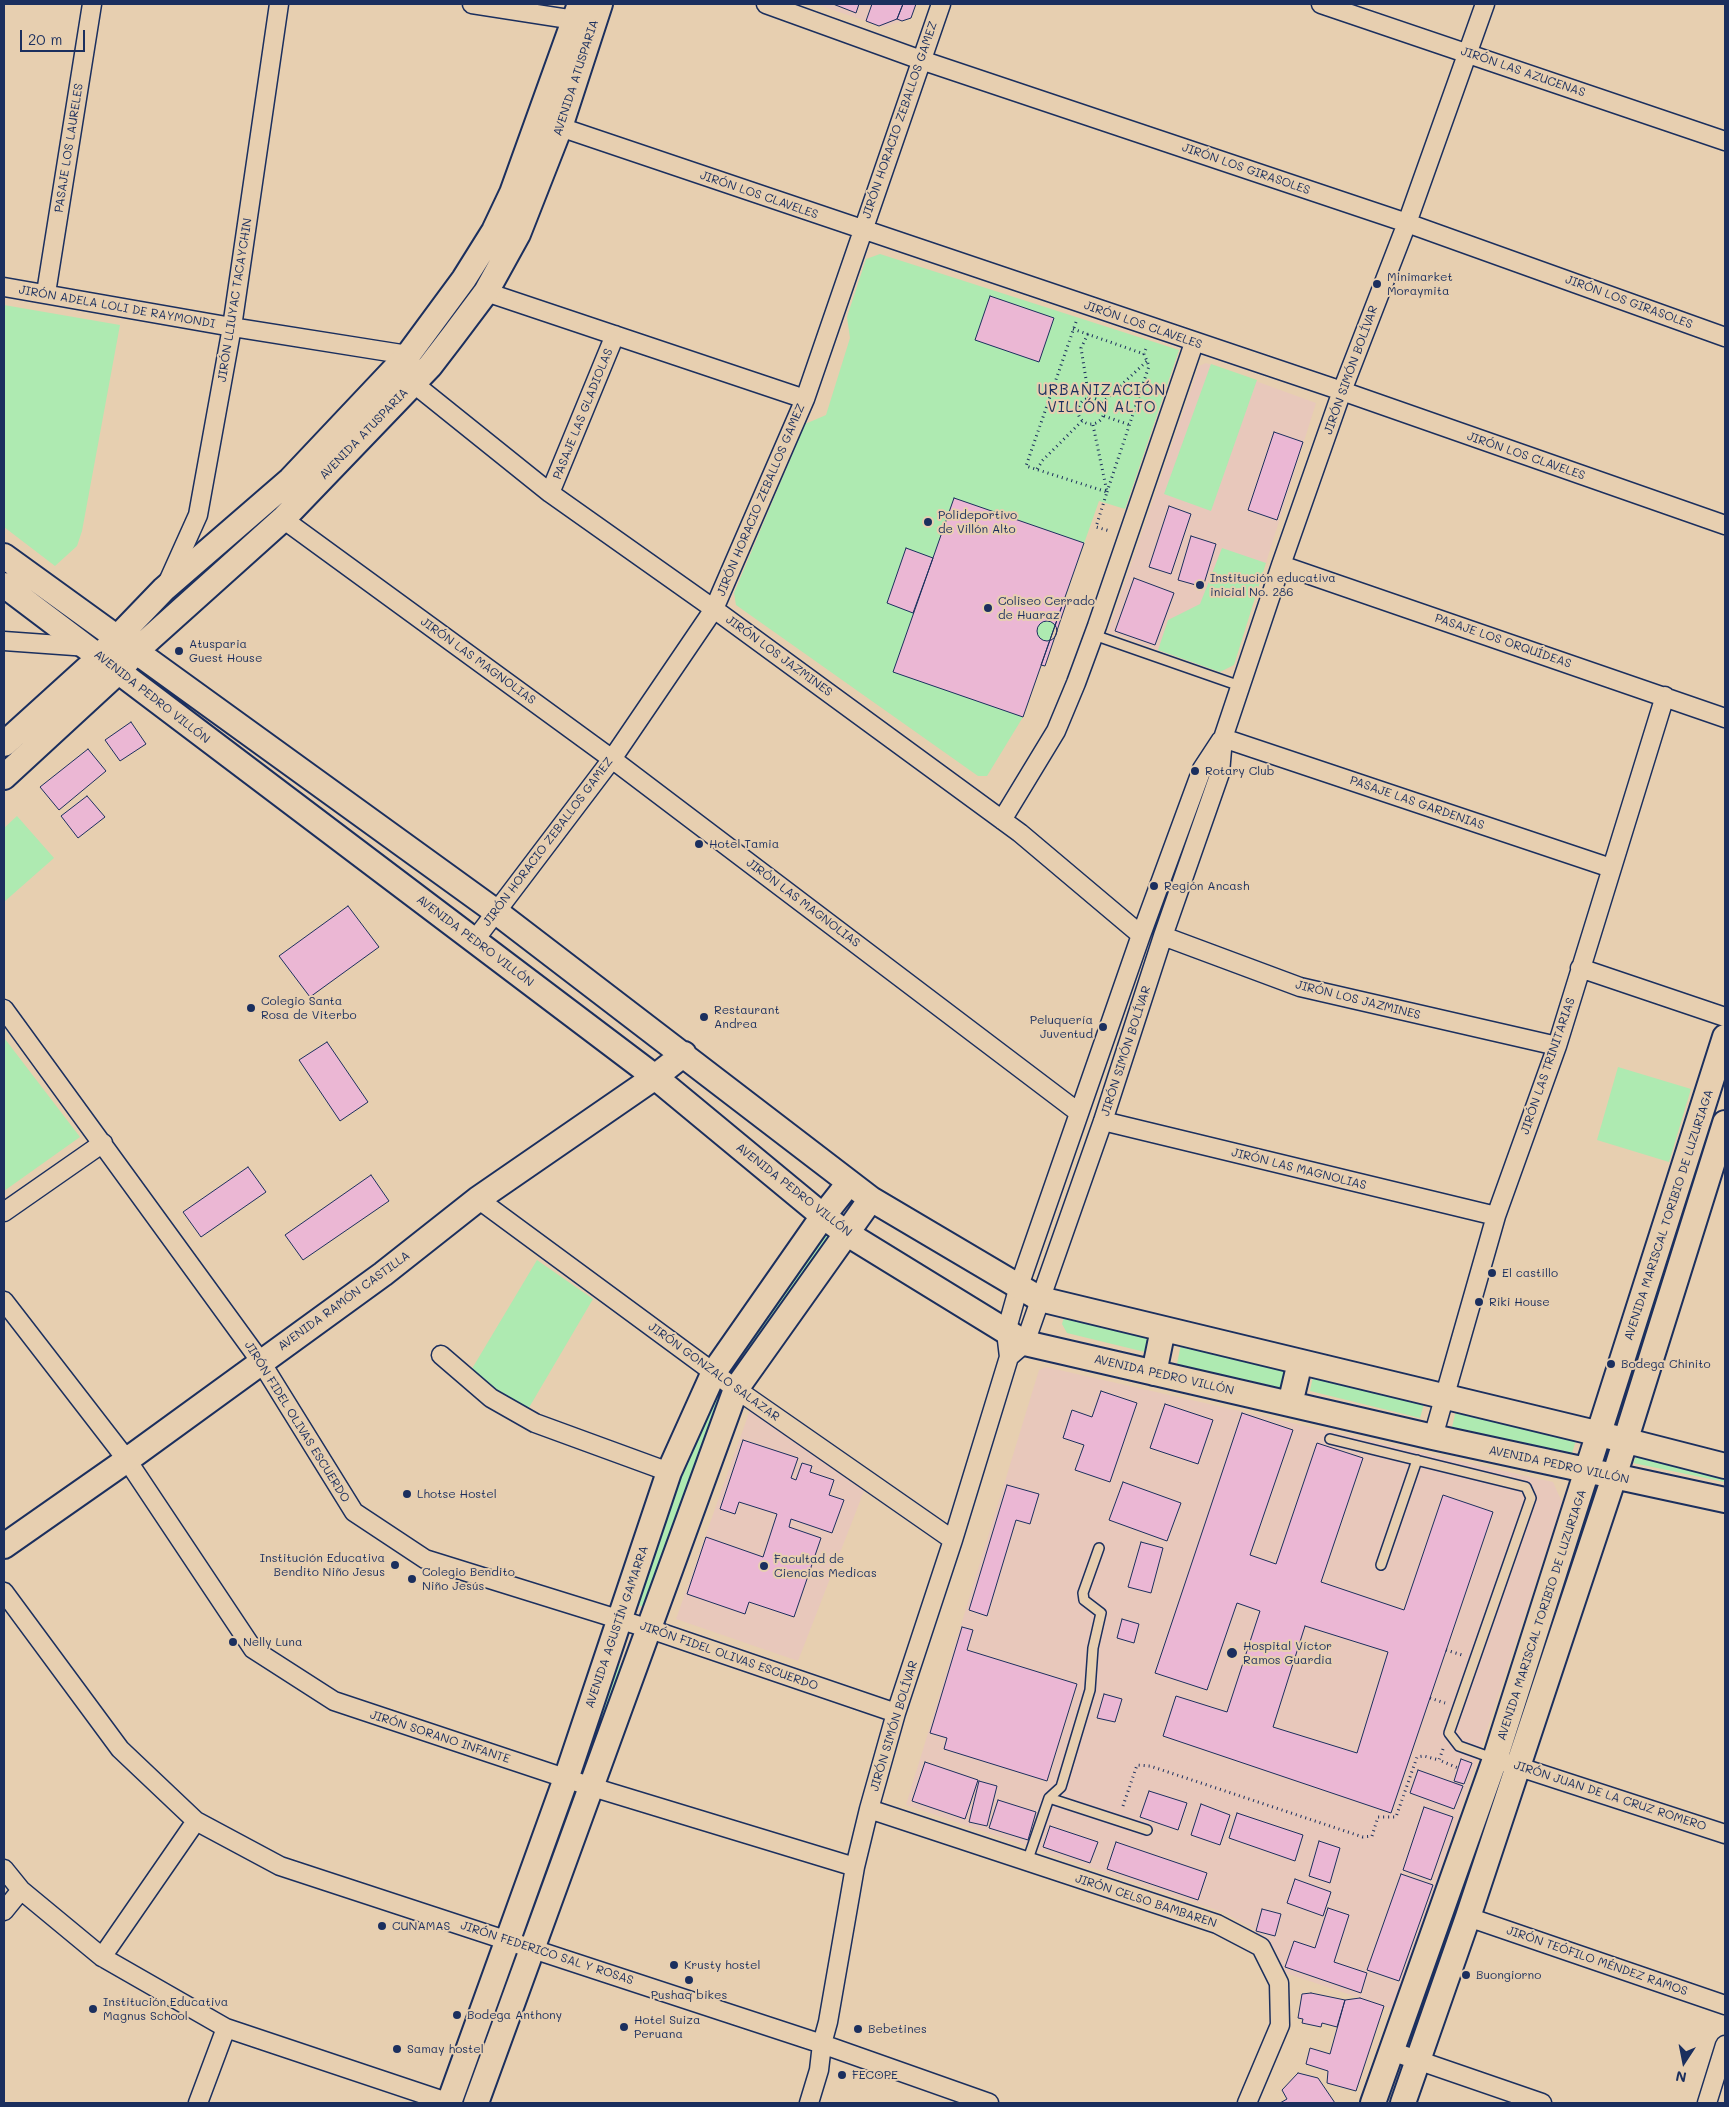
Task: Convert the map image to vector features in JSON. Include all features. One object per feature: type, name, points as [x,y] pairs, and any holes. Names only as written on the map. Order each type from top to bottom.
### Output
[{"type":"main road","name":"AVENIDA ATUSPARIA","points":[[4,744],[94,652],[126,644],[283,519],[430,366],[486,292],[518,234],[560,127],[600,4]]},
{"type":"main road","name":"AVENIDA ATUSPARIA","points":[[4,777],[118,672],[126,644],[164,589],[290,480],[408,355],[464,279],[494,231],[512,194],[577,12]]},
{"type":"main road","name":"AVENIDA PEDRO VILLÓN","points":[[4,556],[495,911],[684,1054],[849,1184],[871,1199],[1040,1299],[1625,1440],[1725,1466]]},
{"type":"main road","name":"AVENIDA PEDRO VILLÓN","points":[[4,585],[655,1077],[823,1216],[1013,1344],[1154,1373],[1433,1437],[1725,1500]]},
{"type":"main road","name":"AVENIDA MARISCAL TORIBIO DE LUZURIAGA","points":[[1403,2103],[1468,1916],[1614,1477],[1708,1181],[1725,1037]]},
{"type":"main road","name":"AVENIDA RAMÓN CASTILLA","points":[[4,1546],[127,1460],[383,1274],[478,1200],[655,1077],[684,1054]]},
{"type":"main road","name":"AVENIDA MARISCAL TORIBIO DE LUZURIAGA","points":[[1373,2103],[1495,1759],[1682,1173],[1714,1133]]},
{"type":"main road","points":[[1682,1173],[1708,1181]]},
{"type":"main road","name":"AVENIDA AGUSTÍN GAMARRA","points":[[449,2103],[566,1779],[669,1472],[714,1372],[823,1216],[849,1184]]},
{"type":"main road","points":[[476,2103],[736,1388],[871,1199]]},
{"type":"main road","points":[[1657,1249],[1684,1256]]},
{"type":"main road","points":[[1154,1373],[1163,1329]]},
{"type":"main road","points":[[1290,1404],[1300,1362]]},
{"type":"street","name":"PASAJE LOS LAURELES","points":[[46,293],[92,4]]},
{"type":"street","name":"JIRÓN LLIUYAC TACAYCHIN","points":[[164,589],[198,515],[232,327],[279,4]]},
{"type":"street","points":[[472,4],[577,12]]},
{"type":"street","name":"JIRÓN LOS GIRASOLES","points":[[766,4],[921,60],[1407,223],[1725,337]]},
{"type":"street","name":"JIRÓN HORACIO ZEBALLOS GAMEZ","points":[[474,941],[612,759],[714,609],[805,399],[941,4]]},
{"type":"street","name":"JIRÓN LAS AZUCENAS","points":[[1320,4],[1467,52],[1725,142]]},
{"type":"street","name":"JIRÓN SIMÓN BOLÍVAR","points":[[1013,1344],[1040,1299],[1103,1121],[1163,936],[1220,774],[1223,738],[1281,565],[1342,392],[1407,223],[1484,4]]},
{"type":"street","name":"JIRÓN LOS CLAVELES","points":[[560,127],[1342,392],[1725,525]]},
{"type":"street","name":"JIRÓN ADELA LOLI DE RAYMONDI","points":[[4,287],[232,327],[408,355]]},
{"type":"street","points":[[486,292],[805,399]]},
{"type":"street","name":"PASAJE LAS GLADIOLAS","points":[[550,493],[615,335]]},
{"type":"street","points":[[1002,820],[1056,732],[1094,635],[1194,343]]},
{"type":"street","name":"JIRÓN LOS JAZMINES","points":[[413,383],[550,493],[714,609],[1002,820],[1141,935]]},
{"type":"street","name":"JIRÓN LAS MAGNOLIAS","points":[[283,519],[612,759],[1078,1112]]},
{"type":"street","name":"PASAJE LOS ORQUÍDEAS","points":[[1281,565],[1725,718]]},
{"type":"street","points":[[4,641],[94,652]]},
{"type":"street","name":"JIRÓN LAS TRINITARIAS","points":[[1433,1437],[1496,1216],[1557,1046],[1664,696]]},
{"type":"street","name":"JIRÓN SIMÓN BOLÍVAR","points":[[810,2103],[819,2070],[822,2044],[828,2022],[855,1866],[869,1810],[896,1713],[1013,1344],[1018,1286],[1078,1112],[1202,769],[1223,738]]},
{"type":"street","name":"PASAJE LAS GARDENIAS","points":[[1223,738],[1612,868]]},
{"type":"street","name":"JIRÓN LOS JAZMINES","points":[[1163,936],[1300,987],[1557,1046]]},
{"type":"street","points":[[1580,968],[1725,1017]]},
{"type":"street","name":"JIRÓN FIDEL OLIVAS ESCUERDO","points":[[4,1009],[261,1362],[354,1512],[425,1559],[650,1628],[896,1713]]},
{"type":"street","name":"JIRÓN LAS MAGNOLIAS","points":[[1103,1121],[1496,1216]]},
{"type":"street","points":[[4,1212],[103,1143]]},
{"type":"street","name":"JIRÓN GONZALO SALAZAR","points":[[478,1200],[736,1388],[952,1540]]},
{"type":"street","name":"JIRÓN SORANO INFANTE","points":[[4,1301],[127,1460],[253,1649],[334,1702],[566,1779],[855,1866]]},
{"type":"street","points":[[442,1355],[491,1398],[535,1423],[669,1472]]},
{"type":"street","name":"JIRÓN FEDERICO SAL Y ROSAS","points":[[4,1592],[120,1749],[196,1821],[280,1866],[822,2044],[989,2103]]},
{"type":"street","name":"JIRÓN JUAN DE LA CRUZ ROMERO","points":[[1495,1759],[1725,1834]]},
{"type":"street","name":"JIRÓN CELSO BAMBAREN","points":[[869,1810],[1217,1924],[1261,1947],[1279,1983],[1280,2026],[1247,2103]]},
{"type":"street","points":[[102,1957],[196,1821]]},
{"type":"street","points":[[4,1869],[21,1890],[102,1957],[226,2028],[449,2103]]},
{"type":"street","points":[[4,1911],[21,1890]]},
{"type":"street","name":"JIRÓN TEÓFILO MÉNDEZ RAMOS","points":[[1468,1916],[1725,2005]]},
{"type":"street","points":[[198,2103],[226,2028]]},
{"type":"street","points":[[1707,2103],[1725,2045]]},
{"type":"street","points":[[1391,2051],[1542,2103]]},
{"type":"lane","points":[[1094,635],[1240,686]]},
{"type":"lane","points":[[1330,1439],[1526,1487],[1531,1498],[1449,1733],[1459,1746],[1495,1759]]},
{"type":"lane","points":[[1381,1565],[1417,1460]]},
{"type":"lane","points":[[1028,1862],[1049,1798],[1060,1787],[1090,1690],[1093,1648],[1101,1613],[1084,1600],[1083,1594],[1100,1548]]},
{"type":"lane","points":[[1049,1798],[1147,1830]]},
{"type":"path","points":[[1082,304],[1026,466],[1107,492]]},
{"type":"path","points":[[1128,537],[1096,527],[1149,366],[1144,354],[1154,329]]},
{"type":"path","points":[[1073,330],[1144,354]]},
{"type":"path","points":[[1088,334],[1081,348],[1090,398]]},
{"type":"path","points":[[1102,403],[1147,361]]},
{"type":"path","points":[[1090,398],[1097,399],[1102,403],[1105,409],[1101,421],[1093,425],[1082,421],[1079,416],[1078,407],[1084,400],[1090,398]]},
{"type":"path","points":[[1104,416],[1130,425]]},
{"type":"path","points":[[1037,469],[1043,460],[1082,421]]},
{"type":"path","points":[[1093,425],[1107,492]]},
{"type":"path","points":[[1118,1821],[1137,1765],[1150,1766],[1363,1837],[1372,1836],[1378,1817],[1396,1817],[1417,1757],[1424,1756],[1439,1760]]},
{"type":"shaded area","points":[[815,4],[916,4],[911,18],[884,27]]},
{"type":"shaded area","points":[[1206,363],[1316,403],[1234,665],[1220,672],[1108,632],[1199,366]]},
{"type":"shaded area","name":"Hospital Víctor Ramos Guardia","points":[[1046,1367],[1553,1482],[1562,1502],[1395,2010],[1286,1973],[1276,1952],[1252,1928],[1222,1912],[906,1805],[1039,1370]]},
{"type":"shaded area","name":"Facultad de Ciencias Medicas","points":[[750,1410],[864,1491],[798,1661],[676,1619]]},
{"type":"green space","name":"Polideportivo de Villón Alto","points":[[880,254],[1179,350],[1125,509],[1099,501],[1023,717],[987,776],[978,776],[736,605],[734,593],[805,424],[826,415],[850,338],[847,317],[866,259]]},
{"type":"green space","points":[[4,305],[120,325],[82,531],[77,546],[55,566],[4,527]]},
{"type":"green space","points":[[1211,364],[1257,380],[1211,511],[1164,494]]},
{"type":"green space","points":[[1222,548],[1266,563],[1234,665],[1220,672],[1158,650],[1168,620],[1200,604]]},
{"type":"green space","points":[[17,816],[54,858],[4,902],[4,828]]},
{"type":"green space","points":[[4,1040],[80,1137],[4,1191]]},
{"type":"green space","points":[[1618,1067],[1691,1089],[1669,1162],[1597,1140]]},
{"type":"green space","points":[[822,1230],[832,1237],[746,1358],[736,1351]]},
{"type":"green space","points":[[537,1260],[593,1299],[527,1411],[470,1372]]},
{"type":"green space","points":[[1064,1317],[1149,1334],[1145,1352],[1067,1333],[1062,1324]]},
{"type":"green space","points":[[1181,1344],[1287,1367],[1282,1388],[1177,1364]]},
{"type":"green space","points":[[1314,1371],[1425,1400],[1420,1418],[1310,1391]]},
{"type":"green space","points":[[711,1388],[725,1394],[645,1607],[632,1604]]},
{"type":"green space","points":[[1456,1410],[1577,1437],[1572,1453],[1452,1427]]},
{"type":"green space","points":[[1640,1450],[1725,1473],[1725,1482],[1633,1463]]},
{"type":"green space","points":[[614,1663],[628,1668],[589,1777],[575,1772]]},
{"type":"green space","points":[[568,1793],[583,1797],[534,1925],[522,1921]]},
{"type":"building","points":[[833,4],[859,4],[856,13]]},
{"type":"building","points":[[872,4],[903,4],[897,19],[879,26],[866,21]]},
{"type":"building","points":[[903,4],[916,4],[911,18],[902,21],[897,19]]},
{"type":"building","points":[[990,296],[1054,318],[1039,362],[975,340]]},
{"type":"building","points":[[1274,432],[1303,442],[1277,520],[1248,510]]},
{"type":"building","name":"Coliseo Cerrado de Huaraz","points":[[954,498],[1084,543],[1023,717],[893,672]]},
{"type":"building","points":[[1169,506],[1191,514],[1171,574],[1149,567]]},
{"type":"building","points":[[1191,536],[1216,544],[1203,587],[1178,580]]},
{"type":"building","points":[[906,548],[933,558],[913,613],[887,603]]},
{"type":"building","points":[[1134,578],[1174,593],[1155,645],[1115,631]]},
{"type":"building","points":[[1063,603],[1066,604],[1045,666],[1041,665]]},
{"type":"building","points":[[1047,621],[1054,624],[1057,631],[1054,638],[1047,641],[1040,638],[1037,631],[1040,624]]},
{"type":"building","points":[[131,722],[146,744],[120,761],[105,740]]},
{"type":"building","points":[[88,749],[106,771],[59,810],[40,787]]},
{"type":"building","points":[[87,796],[105,817],[78,838],[61,816]]},
{"type":"building","points":[[348,906],[379,947],[310,997],[279,956]]},
{"type":"building","points":[[327,1042],[368,1102],[340,1121],[299,1060]]},
{"type":"building","points":[[248,1167],[266,1192],[201,1237],[183,1212]]},
{"type":"building","points":[[371,1175],[389,1201],[303,1260],[285,1235]]},
{"type":"building","points":[[1101,1391],[1137,1403],[1110,1482],[1075,1470],[1084,1445],[1063,1438],[1072,1410],[1092,1417]]},
{"type":"building","points":[[1165,1404],[1213,1420],[1198,1464],[1150,1448]]},
{"type":"building","points":[[1242,1413],[1293,1430],[1250,1555],[1276,1564],[1317,1443],[1363,1458],[1321,1582],[1404,1610],[1443,1495],[1493,1512],[1391,1813],[1163,1736],[1176,1696],[1227,1712],[1260,1611],[1237,1603],[1207,1690],[1155,1673]],"holes":[[[1305,1626],[1388,1652],[1357,1753],[1273,1727]]]},
{"type":"building","points":[[743,1440],[798,1458],[791,1478],[796,1480],[802,1463],[812,1466],[810,1472],[834,1480],[829,1495],[844,1500],[832,1533],[791,1519],[789,1527],[821,1538],[794,1617],[749,1602],[745,1614],[687,1594],[706,1537],[763,1557],[777,1514],[739,1502],[735,1514],[720,1509]]},
{"type":"building","points":[[1123,1482],[1181,1503],[1167,1541],[1109,1520]]},
{"type":"building","points":[[1007,1485],[1039,1494],[1030,1524],[1016,1520],[987,1616],[969,1610]]},
{"type":"building","points":[[1141,1542],[1163,1548],[1151,1593],[1128,1587]]},
{"type":"building","points":[[1122,1619],[1139,1624],[1134,1643],[1117,1638]]},
{"type":"building","points":[[962,1627],[973,1630],[967,1650],[1077,1684],[1047,1781],[944,1749],[947,1738],[930,1733]]},
{"type":"building","points":[[1104,1694],[1122,1699],[1115,1722],[1097,1718]]},
{"type":"building","points":[[1461,1759],[1472,1763],[1464,1784],[1454,1781]]},
{"type":"building","points":[[925,1762],[978,1780],[965,1819],[912,1801]]},
{"type":"building","points":[[1418,1770],[1463,1786],[1454,1809],[1410,1793]]},
{"type":"building","points":[[979,1781],[997,1786],[987,1826],[969,1822]]},
{"type":"building","points":[[1149,1791],[1187,1803],[1178,1830],[1140,1817]]},
{"type":"building","points":[[998,1800],[1036,1812],[1028,1840],[989,1828]]},
{"type":"building","points":[[1201,1804],[1230,1815],[1220,1845],[1191,1835]]},
{"type":"building","points":[[1424,1807],[1453,1817],[1431,1880],[1403,1870]]},
{"type":"building","points":[[1237,1813],[1303,1835],[1295,1861],[1229,1838]]},
{"type":"building","points":[[1050,1826],[1098,1842],[1090,1863],[1043,1847]]},
{"type":"building","points":[[1319,1841],[1340,1848],[1330,1883],[1309,1876]]},
{"type":"building","points":[[1116,1842],[1207,1873],[1198,1900],[1107,1869]]},
{"type":"building","points":[[1401,1874],[1433,1885],[1399,1981],[1367,1970]]},
{"type":"building","points":[[1295,1879],[1331,1892],[1323,1916],[1287,1903]]},
{"type":"building","points":[[1328,1908],[1349,1915],[1334,1962],[1367,1973],[1361,1993],[1285,1967],[1294,1941],[1315,1948]]},
{"type":"building","points":[[1262,1909],[1281,1914],[1275,1936],[1256,1931]]},
{"type":"building","points":[[1311,1993],[1345,2000],[1337,2027],[1322,2023],[1321,2027],[1302,2023],[1303,2019],[1298,2018],[1302,1994]]},
{"type":"building","points":[[1360,1998],[1384,2006],[1356,2091],[1327,2083],[1328,2071],[1306,2064],[1310,2048],[1330,2054],[1345,2000]]},
{"type":"building","points":[[1298,2073],[1318,2078],[1335,2103],[1280,2103],[1287,2099],[1282,2090]]},
{"type":"place","name":"Minimarket Moraymita","points":[[1377,284]]},
{"type":"place","name":"Polideportivo de Villón Alto","points":[[928,522]]},
{"type":"place","name":"Institución educativa inicial No. 286","points":[[1200,585]]},
{"type":"place","name":"Coliseo Cerrado de Huaraz","points":[[988,608]]},
{"type":"place","name":"Atusparia Guest House","points":[[179,651]]},
{"type":"place","name":"Rotary Club","points":[[1195,771]]},
{"type":"place","name":"Hotel Tamia","points":[[699,844]]},
{"type":"place","name":"Región Ancash","points":[[1154,886]]},
{"type":"place","name":"Colegio Santa Rosa de Viterbo","points":[[251,1008]]},
{"type":"place","name":"Restaurant Andrea","points":[[704,1017]]},
{"type":"place","name":"Peluquería Juventud","points":[[1103,1027]]},
{"type":"place","name":"El castillo","points":[[1492,1273]]},
{"type":"place","name":"Riki House","points":[[1479,1302]]},
{"type":"place","name":"Bodega Chinito","points":[[1611,1364]]},
{"type":"place","name":"Lhotse Hostel","points":[[407,1494]]},
{"type":"place","name":"Institución Educativa Bendito Niño Jesus","points":[[395,1565]]},
{"type":"place","name":"Facultad de Ciencias Medicas","points":[[764,1566]]},
{"type":"place","name":"Colegio Bendito Niño Jesús","points":[[412,1579]]},
{"type":"place","name":"Nelly Luna","points":[[233,1642]]},
{"type":"place","name":"Hospital Víctor Ramos Guardia","points":[[1232,1653]]},
{"type":"place","name":"CUNAMAS","points":[[382,1926]]},
{"type":"place","name":"Krusty hostel","points":[[674,1965]]},
{"type":"place","name":"Buongiorno","points":[[1466,1975]]},
{"type":"place","name":"Pushaq bikes","points":[[689,1980]]},
{"type":"place","name":"Institución Educativa Magnus School","points":[[93,2009]]},
{"type":"place","name":"Bodega Anthony","points":[[457,2015]]},
{"type":"place","name":"Hotel Suiza Peruana","points":[[624,2027]]},
{"type":"place","name":"Bebetines","points":[[858,2029]]},
{"type":"place","name":"Samay hostel","points":[[397,2049]]},
{"type":"place","name":"FECOPE","points":[[842,2075]]},
{"type":"district","name":"URBANIZACIÓN VILLÓN ALTO","points":[[1102,398]]}]
